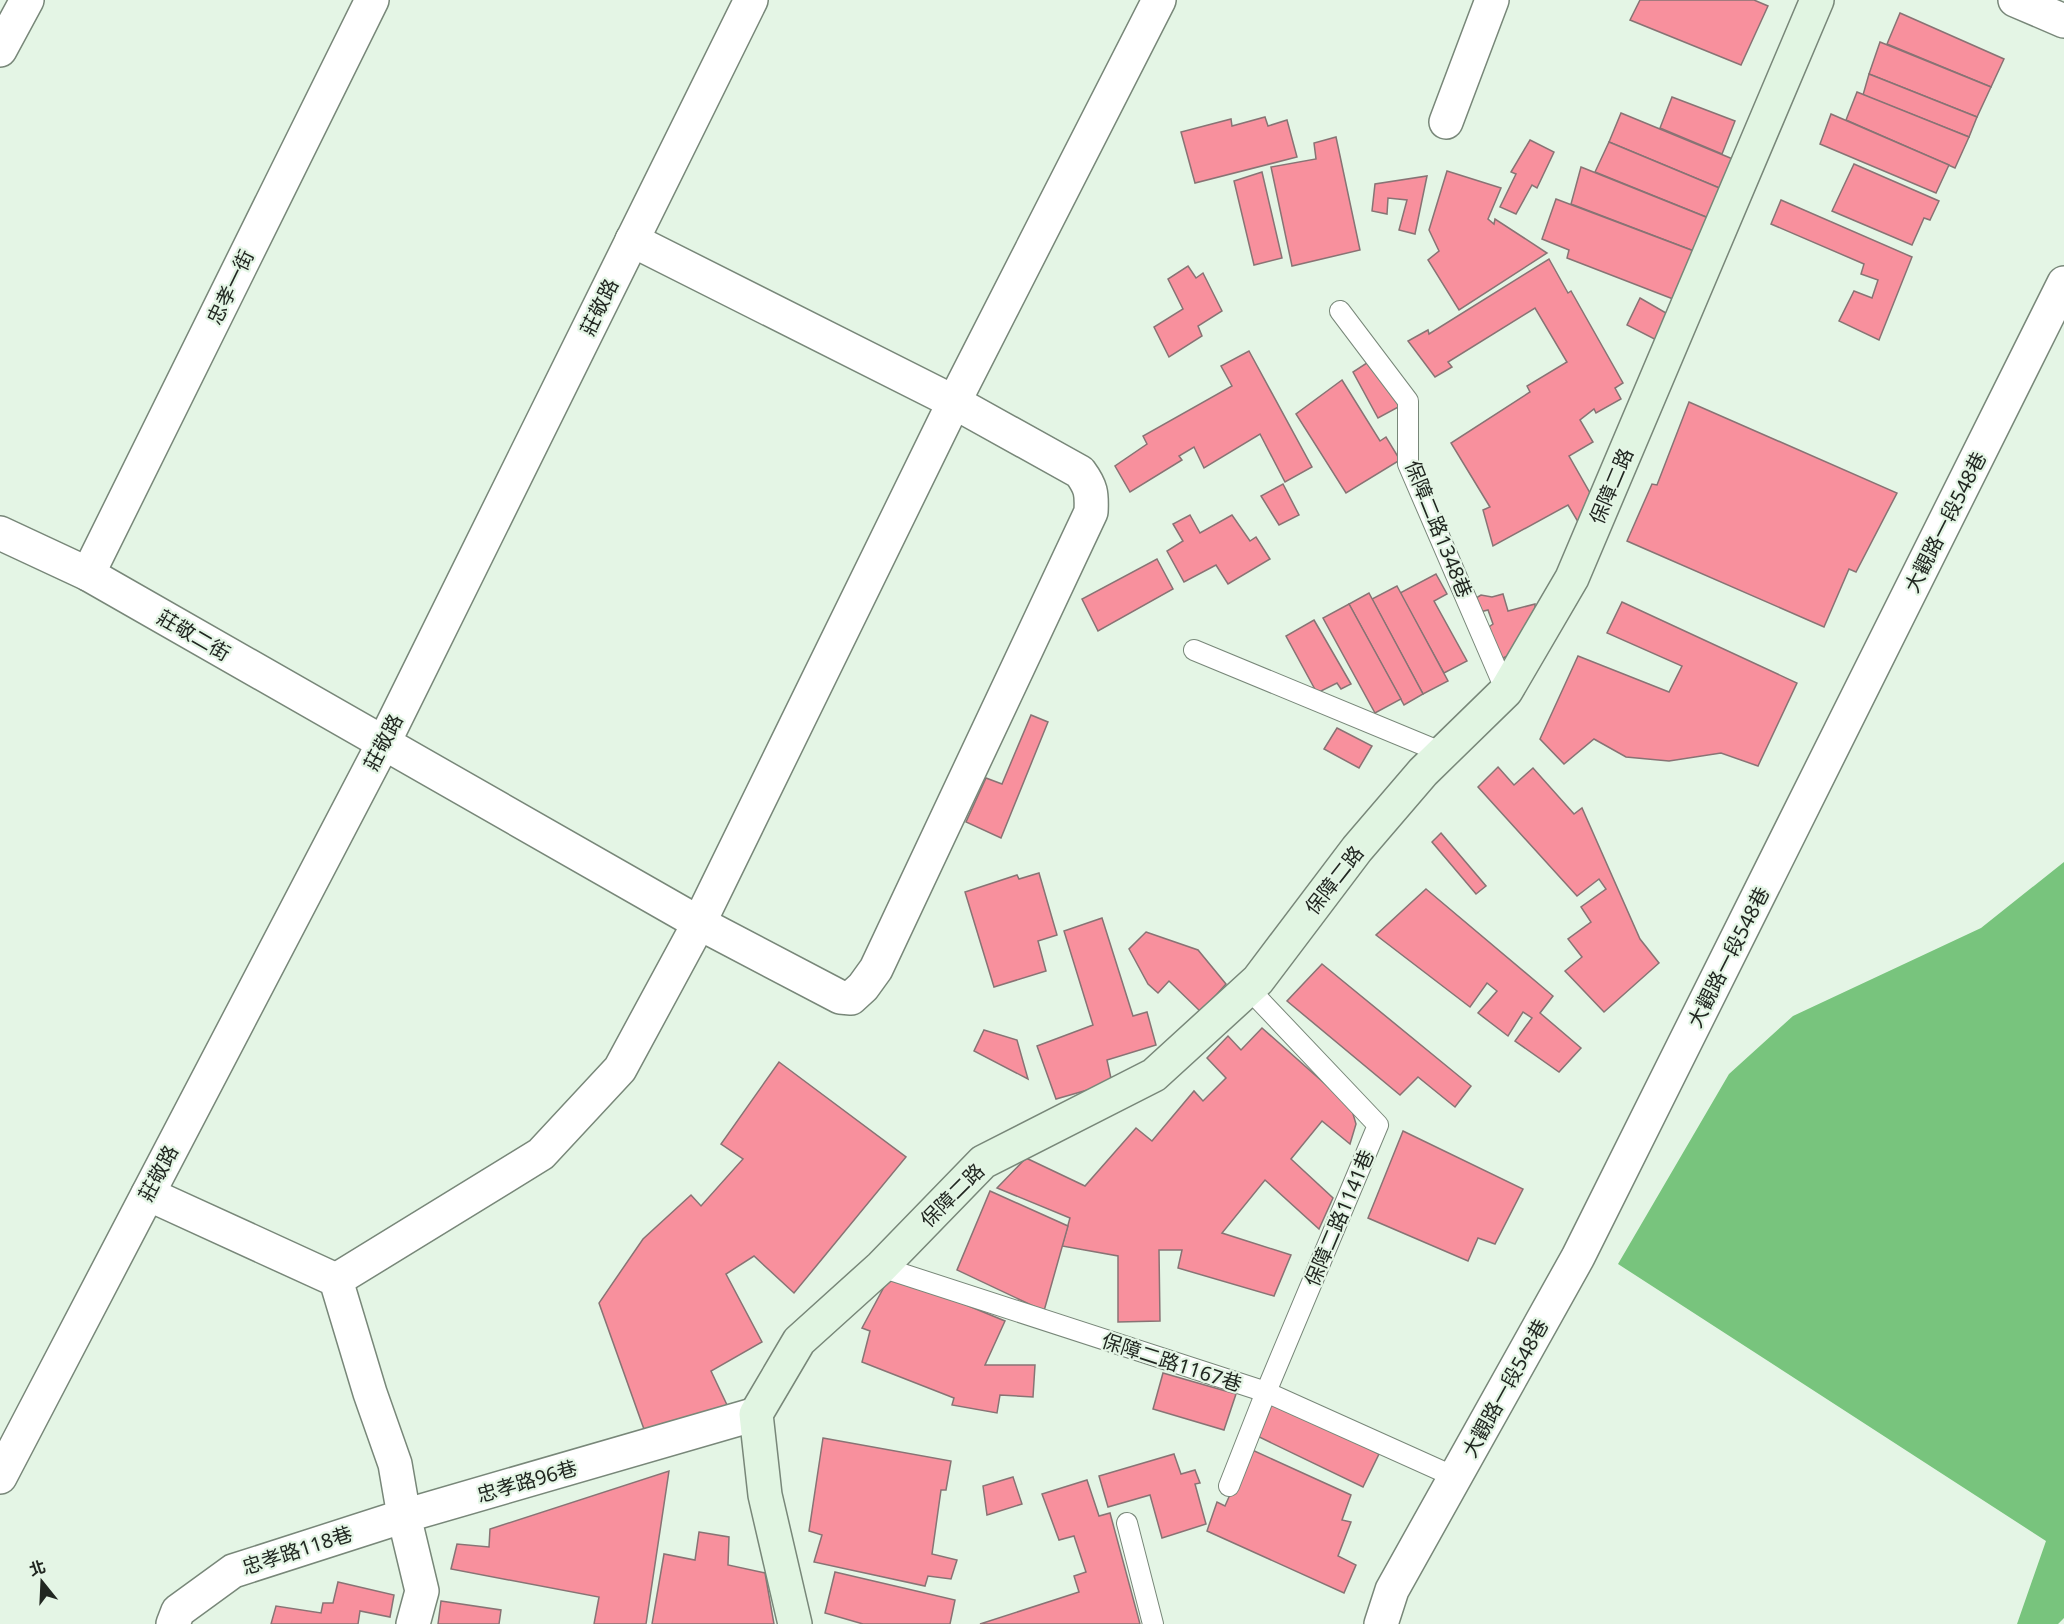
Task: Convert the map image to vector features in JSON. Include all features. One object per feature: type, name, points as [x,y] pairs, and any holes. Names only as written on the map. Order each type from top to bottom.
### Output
[{"type":"street","points":[[0,50],[27,0]]},
{"type":"street","name":"忠孝一街","points":[[88,574],[372,0]]},
{"type":"street","name":"莊敬路","points":[[0,1477],[383,744],[751,0]]},
{"type":"street","points":[[336,1280],[541,1154],[620,1069],[699,922],[954,402],[1159,0]]},
{"type":"street","points":[[1446,122],[1492,0]]},
{"type":"street","name":"保障二路","points":[[756,1414],[799,1341],[881,1267],[983,1162],[1154,1076],[1258,980],[1357,849],[1423,772],[1506,691],[1572,578],[1817,0]]},
{"type":"street","points":[[2015,0],[2064,21]]},
{"type":"street","points":[[632,240],[954,402]]},
{"type":"street","name":"大觀路一段548巷","points":[[1381,1624],[1392,1590],[1578,1257],[2064,283]]},
{"type":"street","name":"莊敬二街","points":[[0,533],[88,574],[699,922],[840,997],[851,998],[863,987],[876,969],[1091,512],[1092,498],[1089,485],[1080,472],[954,402]]},
{"type":"street","points":[[148,1194],[336,1280],[394,1464],[422,1591],[413,1624]]},
{"type":"street","points":[[756,1414],[765,1495],[795,1624]]},
{"type":"street","name":"忠孝路96巷","points":[[404,1516],[756,1414]]},
{"type":"street","name":"忠孝路118巷","points":[[173,1624],[178,1611],[233,1571],[404,1516]]},
{"type":"lane","name":"保障二路1348巷","points":[[1340,311],[1408,401],[1408,464],[1506,691]]},
{"type":"lane","points":[[1194,650],[1443,753]]},
{"type":"lane","name":"保障二路1141巷","points":[[1229,1486],[1378,1125],[1248,988]]},
{"type":"lane","name":"保障二路1167巷","points":[[881,1267],[1266,1392],[1455,1477]]},
{"type":"lane","points":[[1127,1523],[1153,1624]]},
{"type":"shaded area","points":[[2064,862],[2064,1618],[2058,1624],[2017,1624],[2046,1541],[1618,1264],[1729,1074],[1793,1016],[1981,928]]},
{"type":"building","points":[[1640,0],[1754,0],[1768,6],[1741,65],[1630,20]]},
{"type":"building","points":[[1900,13],[2004,59],[1991,87],[1887,44]]},
{"type":"building","points":[[1880,42],[1991,87],[1977,117],[1869,74]]},
{"type":"building","points":[[1869,74],[1977,117],[1969,137],[1863,95]]},
{"type":"building","points":[[1857,92],[1969,137],[1955,168],[1846,120]]},
{"type":"building","points":[[1672,97],[1735,121],[1722,154],[1660,128]]},
{"type":"building","points":[[1621,113],[1740,162],[1729,192],[1609,142]]},
{"type":"building","points":[[1831,114],[1949,165],[1936,193],[1820,144]]},
{"type":"building","points":[[1265,117],[1268,126],[1287,120],[1297,157],[1195,183],[1181,132],[1231,119],[1232,126]]},
{"type":"building","points":[[1336,137],[1360,250],[1292,266],[1271,167],[1316,159],[1314,143]]},
{"type":"building","points":[[1530,140],[1554,152],[1537,188],[1532,185],[1516,214],[1500,207],[1516,174],[1511,172]]},
{"type":"building","points":[[1609,142],[1729,192],[1721,223],[1595,172]]},
{"type":"building","points":[[1854,164],[1939,201],[1930,220],[1924,218],[1912,245],[1832,211]]},
{"type":"building","points":[[1581,167],[1721,223],[1707,256],[1571,204]]},
{"type":"building","points":[[1447,171],[1501,188],[1488,219],[1494,224],[1495,219],[1547,253],[1459,310],[1428,260],[1439,251],[1429,230]]},
{"type":"building","points":[[1262,172],[1282,258],[1254,265],[1234,181]]},
{"type":"building","points":[[1427,176],[1415,234],[1399,230],[1407,200],[1388,198],[1387,214],[1372,211],[1375,184]]},
{"type":"building","points":[[1556,199],[1707,256],[1686,304],[1567,258],[1569,250],[1542,239]]},
{"type":"building","points":[[1781,200],[1912,257],[1879,340],[1839,321],[1854,291],[1872,298],[1878,280],[1861,274],[1864,264],[1771,224]]},
{"type":"building","points":[[1549,259],[1568,293],[1571,291],[1623,383],[1615,388],[1621,399],[1596,413],[1594,409],[1580,420],[1593,442],[1569,456],[1602,514],[1590,542],[1568,505],[1493,546],[1483,510],[1490,507],[1451,443],[1530,392],[1527,386],[1567,362],[1535,308],[1448,362],[1452,367],[1435,377],[1408,341],[1428,330],[1429,334]]},
{"type":"building","points":[[1188,266],[1196,278],[1203,273],[1222,311],[1198,326],[1202,336],[1169,357],[1154,327],[1183,309],[1168,279]]},
{"type":"building","points":[[1640,298],[1680,321],[1670,347],[1627,325]]},
{"type":"building","points":[[1249,351],[1312,467],[1285,482],[1260,434],[1204,468],[1194,447],[1179,456],[1182,460],[1130,492],[1115,466],[1147,444],[1143,436],[1232,386],[1221,366]]},
{"type":"building","points":[[1382,353],[1404,404],[1378,418],[1353,372]]},
{"type":"building","points":[[1342,380],[1380,441],[1386,437],[1400,460],[1346,493],[1296,414]]},
{"type":"building","points":[[1689,402],[1897,493],[1856,572],[1849,569],[1824,627],[1627,541],[1652,484],[1657,485]]},
{"type":"building","points":[[1283,484],[1299,515],[1279,525],[1261,496]]},
{"type":"building","points":[[1190,515],[1200,533],[1232,515],[1250,541],[1256,537],[1270,559],[1228,584],[1216,565],[1184,582],[1167,551],[1183,541],[1173,524]]},
{"type":"building","points":[[1157,559],[1173,589],[1098,631],[1082,599]]},
{"type":"building","points":[[1436,574],[1447,594],[1434,601],[1467,661],[1444,673],[1400,593]]},
{"type":"building","points":[[1397,586],[1448,681],[1423,694],[1372,599]]},
{"type":"building","points":[[1369,593],[1423,694],[1404,705],[1349,604]]},
{"type":"building","points":[[1503,594],[1508,611],[1535,604],[1536,642],[1499,660],[1486,629],[1493,624],[1488,610],[1472,614],[1469,602],[1481,595],[1492,597]]},
{"type":"building","points":[[1622,602],[1797,683],[1758,766],[1721,753],[1669,761],[1626,757],[1594,739],[1564,764],[1540,739],[1578,656],[1669,692],[1682,666],[1607,633]]},
{"type":"building","points":[[1349,604],[1401,699],[1375,713],[1323,618]]},
{"type":"building","points":[[1314,620],[1351,684],[1341,689],[1337,683],[1317,693],[1286,636]]},
{"type":"building","points":[[1031,715],[1048,722],[1001,838],[966,822],[986,778],[1002,784]]},
{"type":"building","points":[[1337,728],[1372,746],[1359,768],[1324,749]]},
{"type":"building","points":[[1498,767],[1514,785],[1533,768],[1574,814],[1582,808],[1640,939],[1659,963],[1604,1012],[1565,971],[1582,957],[1568,939],[1591,922],[1581,907],[1606,889],[1599,879],[1577,896],[1478,787]]},
{"type":"building","points":[[1441,833],[1486,886],[1476,894],[1432,842]]},
{"type":"building","points":[[1039,873],[1057,935],[1038,941],[1046,971],[994,987],[965,892],[1017,875],[1019,879]]},
{"type":"building","points":[[1426,889],[1553,996],[1540,1013],[1581,1048],[1559,1072],[1515,1041],[1532,1018],[1523,1012],[1508,1036],[1478,1013],[1497,991],[1487,983],[1470,1007],[1376,935]]},
{"type":"building","points":[[1102,918],[1133,1016],[1147,1012],[1156,1045],[1107,1060],[1112,1083],[1056,1099],[1037,1046],[1093,1025],[1064,931]]},
{"type":"building","points":[[1146,932],[1198,950],[1226,984],[1201,1012],[1169,981],[1158,993],[1148,984],[1129,949]]},
{"type":"building","points":[[1322,964],[1471,1086],[1455,1107],[1418,1077],[1400,1095],[1287,1001]]},
{"type":"building","points":[[1262,1028],[1351,1107],[1356,1124],[1350,1144],[1322,1121],[1291,1159],[1333,1198],[1319,1229],[1265,1180],[1222,1233],[1291,1255],[1274,1296],[1178,1268],[1182,1250],[1159,1250],[1160,1321],[1118,1322],[1118,1256],[1062,1246],[1070,1218],[997,1188],[1026,1158],[1085,1186],[1136,1128],[1152,1141],[1194,1091],[1203,1101],[1226,1078],[1207,1058],[1228,1036],[1241,1050]]},
{"type":"building","points":[[984,1030],[1017,1040],[1028,1079],[974,1051]]},
{"type":"building","points":[[779,1062],[906,1157],[794,1293],[754,1256],[726,1274],[762,1342],[711,1371],[728,1407],[645,1432],[599,1303],[643,1239],[691,1195],[701,1206],[743,1159],[721,1144]]},
{"type":"building","points":[[1403,1131],[1523,1189],[1495,1244],[1478,1238],[1468,1261],[1368,1218]]},
{"type":"building","points":[[990,1191],[1068,1226],[1044,1311],[957,1270]]},
{"type":"building","points":[[891,1274],[1005,1321],[985,1365],[1035,1365],[1033,1397],[1000,1395],[997,1413],[952,1405],[954,1398],[862,1362],[870,1331],[862,1328]]},
{"type":"building","points":[[1163,1373],[1236,1394],[1224,1430],[1153,1409]]},
{"type":"building","points":[[1272,1399],[1379,1454],[1363,1487],[1255,1435]]},
{"type":"building","points":[[823,1438],[951,1461],[946,1490],[941,1490],[932,1554],[957,1560],[951,1579],[928,1576],[925,1586],[814,1562],[822,1535],[809,1531]]},
{"type":"building","points":[[1250,1449],[1351,1495],[1342,1520],[1351,1522],[1338,1556],[1356,1565],[1344,1593],[1207,1531],[1217,1502],[1225,1506]]},
{"type":"building","points":[[1174,1454],[1181,1474],[1195,1470],[1200,1483],[1195,1484],[1206,1524],[1162,1538],[1150,1495],[1108,1507],[1099,1476]]},
{"type":"building","points":[[669,1471],[646,1624],[594,1624],[599,1597],[451,1569],[457,1544],[489,1547],[490,1529]]},
{"type":"building","points":[[1013,1477],[1022,1504],[987,1515],[983,1486]]},
{"type":"building","points":[[1087,1480],[1099,1516],[1110,1513],[1140,1624],[980,1624],[1079,1592],[1074,1576],[1086,1572],[1074,1536],[1059,1540],[1042,1494]]},
{"type":"building","points":[[699,1532],[729,1537],[728,1565],[765,1573],[774,1624],[652,1624],[664,1554],[695,1560]]},
{"type":"building","points":[[835,1572],[955,1600],[950,1624],[863,1624],[825,1613]]},
{"type":"building","points":[[338,1582],[394,1595],[390,1617],[360,1611],[358,1624],[271,1624],[276,1606],[321,1613],[323,1603],[333,1603]]},
{"type":"building","points":[[441,1601],[501,1610],[499,1624],[438,1624]]}]
